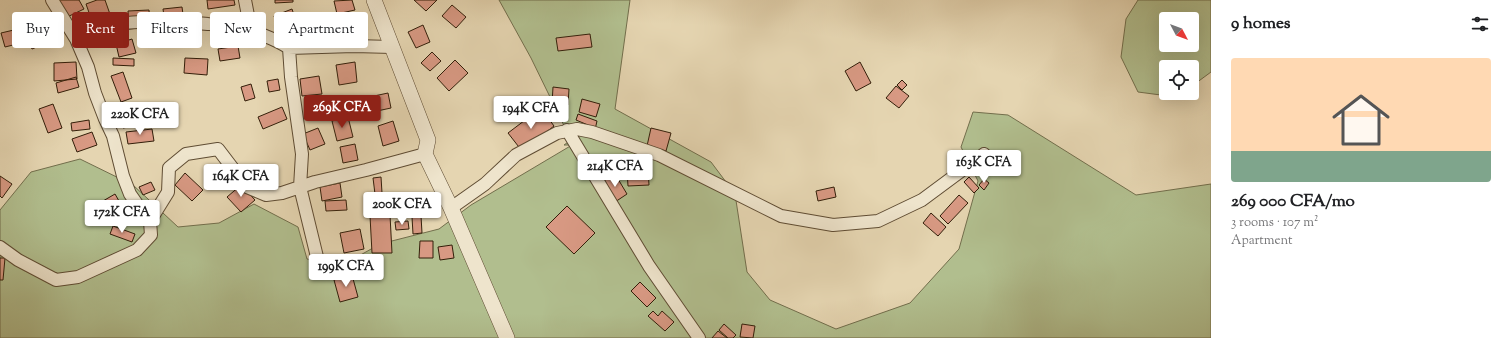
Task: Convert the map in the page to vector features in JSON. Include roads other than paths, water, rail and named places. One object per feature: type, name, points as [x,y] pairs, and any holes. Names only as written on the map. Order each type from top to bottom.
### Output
[{"type":"street","points":[[52,0],[72,32]]},
{"type":"street","points":[[245,0],[247,12]]},
{"type":"street","points":[[374,0],[428,140],[425,154],[451,208],[506,338]]},
{"type":"street","points":[[129,23],[188,22],[210,24]]},
{"type":"street","points":[[368,46],[392,47]]},
{"type":"street","points":[[0,247],[18,260],[56,280],[78,277],[137,250],[151,235],[150,221],[130,194],[123,176],[113,136],[95,93],[88,67],[80,48]]},
{"type":"street","points":[[289,48],[291,77],[302,154],[300,187],[318,261]]},
{"type":"street","points":[[451,208],[485,184],[516,154],[557,133],[567,130],[577,129],[592,132],[659,155],[781,216],[833,225],[878,221],[922,200],[984,154]]},
{"type":"street","points":[[567,130],[649,266],[699,338]]},
{"type":"street","points":[[150,221],[168,192],[169,168],[186,154],[218,149],[247,187],[266,195],[282,193],[315,182],[425,154]]}]
